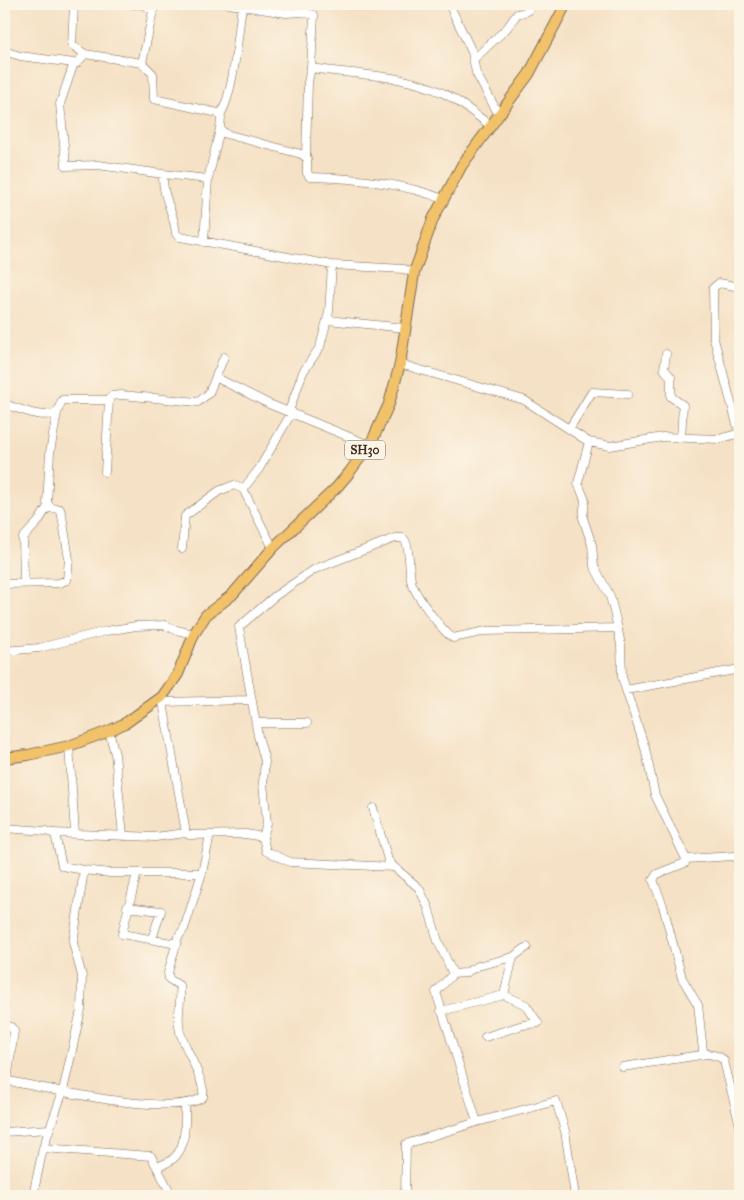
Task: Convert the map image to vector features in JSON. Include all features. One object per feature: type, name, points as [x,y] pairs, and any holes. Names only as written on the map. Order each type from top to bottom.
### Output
[{"type":"main road","name":"SH30","points":[[4,758],[69,746],[127,722],[162,699],[178,674],[194,634],[206,615],[232,596],[273,548],[338,487],[369,445],[389,404],[400,364],[414,273],[433,219],[462,165],[529,74],[566,4]]},
{"type":"street","points":[[74,4],[72,45],[85,54],[142,63],[153,74],[154,99],[198,107],[220,115]]},
{"type":"street","points":[[132,4],[154,7],[142,63]]},
{"type":"street","points":[[229,4],[286,13],[312,13]]},
{"type":"street","points":[[312,4],[311,68],[308,82],[307,173],[310,177],[381,184],[423,192],[443,199]]},
{"type":"street","points":[[449,4],[472,52],[479,80],[498,115]]},
{"type":"street","points":[[473,60],[507,28],[517,14],[528,11],[531,4]]},
{"type":"street","points":[[204,242],[208,179],[220,129],[220,115],[229,90],[242,6]]},
{"type":"street","points":[[4,51],[20,56],[74,64]]},
{"type":"street","points":[[85,54],[74,64],[60,104],[66,166],[98,165],[208,179]]},
{"type":"street","points":[[311,68],[373,75],[429,87],[446,94],[491,126]]},
{"type":"street","points":[[220,129],[226,134],[306,156]]},
{"type":"street","points":[[163,174],[163,194],[174,216],[176,234],[204,242],[332,265],[404,269],[414,273]]},
{"type":"street","points":[[242,489],[259,469],[290,411],[303,372],[320,347],[328,320],[332,265]]},
{"type":"street","points":[[400,364],[524,400],[589,442],[610,446],[663,437],[719,439],[740,432],[714,339],[713,288],[719,283],[740,287]]},
{"type":"street","points":[[328,320],[405,328]]},
{"type":"street","points":[[666,354],[664,369],[671,377],[671,397],[683,405],[681,438]]},
{"type":"street","points":[[105,472],[109,400],[112,396],[140,396],[198,402],[209,393],[217,378],[224,357]]},
{"type":"street","points":[[217,378],[258,399],[369,445]]},
{"type":"street","points":[[569,429],[592,392],[628,394]]},
{"type":"street","points":[[24,583],[24,538],[38,522],[48,506],[49,468],[57,413],[62,400],[109,400]]},
{"type":"street","points":[[4,404],[36,415],[57,413]]},
{"type":"street","points":[[589,442],[578,483],[585,500],[583,518],[592,545],[594,566],[610,596],[621,645],[622,677],[646,748],[655,795],[686,859]]},
{"type":"street","points":[[182,549],[185,516],[219,491],[234,486],[242,489],[273,548]]},
{"type":"street","points":[[4,584],[64,583],[67,580],[69,559],[62,516],[60,509],[48,506]]},
{"type":"street","points":[[394,867],[290,862],[266,851],[263,837],[267,824],[263,782],[265,762],[251,700],[243,643],[238,630],[240,626],[275,596],[315,569],[395,538],[406,540],[412,584],[438,624],[453,638],[486,631],[618,628]]},
{"type":"street","points":[[4,651],[39,648],[106,630],[136,626],[165,625],[176,630],[194,634]]},
{"type":"street","points":[[626,690],[740,668]]},
{"type":"street","points":[[186,832],[162,699],[251,700]]},
{"type":"street","points":[[256,723],[307,723]]},
{"type":"street","points":[[109,731],[115,754],[123,836]]},
{"type":"street","points":[[69,746],[75,833]]},
{"type":"street","points":[[373,808],[388,860],[419,888],[428,907],[438,941],[453,974]]},
{"type":"street","points":[[4,828],[53,833],[123,836],[155,837],[186,832],[210,835],[246,834],[263,837]]},
{"type":"street","points":[[53,833],[57,838],[62,866],[110,873],[202,873]]},
{"type":"street","points":[[4,1025],[11,1027],[14,1031],[6,1081],[151,1105],[199,1100],[204,1095],[201,1083],[180,1030],[178,1013],[180,986],[169,979],[168,973],[178,936],[184,929],[202,873],[210,835]]},
{"type":"street","points":[[686,859],[734,856],[740,861]]},
{"type":"street","points":[[686,859],[685,863],[657,874],[653,880],[663,906],[682,978],[698,1005],[703,1051],[707,1054]]},
{"type":"street","points":[[33,1196],[43,1148],[63,1091],[81,1010],[82,976],[73,943],[84,870]]},
{"type":"street","points":[[137,873],[122,934],[177,944]]},
{"type":"street","points":[[128,907],[161,911],[152,940]]},
{"type":"street","points":[[477,1122],[436,992],[453,974],[465,973],[478,966],[513,957],[527,947]]},
{"type":"street","points":[[504,996],[513,957]]},
{"type":"street","points":[[441,1011],[504,996],[526,1005],[538,1023],[523,1024],[485,1037]]},
{"type":"street","points":[[623,1067],[707,1054],[718,1056],[724,1061],[740,1126]]},
{"type":"street","points":[[404,1196],[406,1144],[477,1122],[556,1101],[565,1131],[575,1196]]},
{"type":"street","points":[[157,1166],[168,1163],[180,1151],[183,1142],[185,1102]]},
{"type":"street","points":[[4,1132],[49,1129]]},
{"type":"street","points":[[43,1148],[150,1156],[172,1196]]}]
